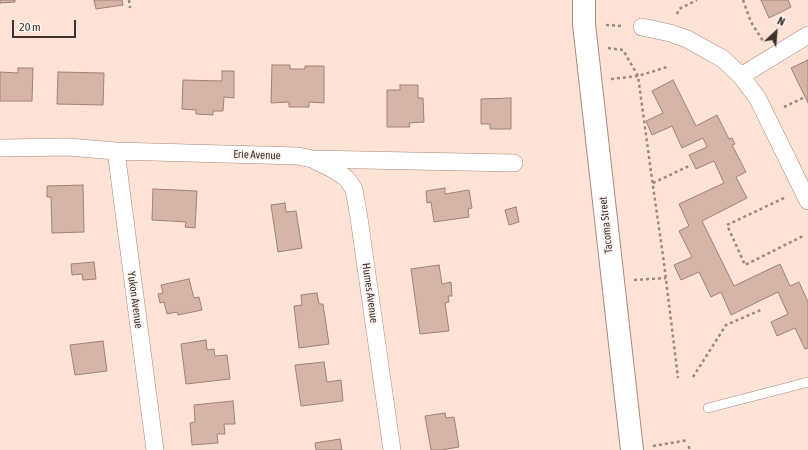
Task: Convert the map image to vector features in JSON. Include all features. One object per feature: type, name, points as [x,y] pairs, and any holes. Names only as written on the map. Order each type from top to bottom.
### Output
[{"type":"street","name":"Tacoma Street","points":[[584,0],[584,24],[642,448]]},
{"type":"street","points":[[642,27],[670,33],[698,45],[723,59],[741,76],[758,99],[808,201]]},
{"type":"street","points":[[741,76],[808,35]]},
{"type":"street","name":"Erie Avenue","points":[[0,148],[68,147],[116,151],[298,156],[312,159],[514,163]]},
{"type":"street","name":"Yukon Avenue","points":[[116,151],[155,450]]},
{"type":"street","name":"Humes Avenue","points":[[312,159],[346,178],[354,189],[392,450]]},
{"type":"lane","points":[[708,408],[808,382]]},
{"type":"path","points":[[129,0],[130,8]]},
{"type":"path","points":[[677,14],[680,9],[697,0]]},
{"type":"path","points":[[743,0],[751,22],[763,42]]},
{"type":"path","points":[[584,24],[642,27]]},
{"type":"path","points":[[606,48],[623,50],[638,76],[666,278],[678,378]]},
{"type":"path","points":[[608,79],[638,76],[667,67]]},
{"type":"path","points":[[781,108],[805,97]]},
{"type":"path","points":[[652,183],[691,165]]},
{"type":"path","points":[[784,198],[727,226],[745,265],[803,236]]},
{"type":"path","points":[[631,280],[666,278]]},
{"type":"path","points":[[693,377],[726,325],[763,310]]},
{"type":"path","points":[[642,448],[688,440]]},
{"type":"building","points":[[0,0],[15,0],[15,2],[0,3]]},
{"type":"building","points":[[94,0],[122,0],[123,5],[96,9]]},
{"type":"building","points":[[761,0],[788,0],[791,7],[769,18]]},
{"type":"building","points":[[808,60],[808,103],[791,68]]},
{"type":"building","points":[[272,65],[290,65],[290,69],[305,69],[305,66],[324,66],[324,103],[309,102],[309,107],[289,107],[289,102],[271,103]]},
{"type":"building","points":[[18,68],[33,68],[32,101],[0,101],[0,72],[18,73]]},
{"type":"building","points":[[222,71],[234,71],[234,98],[224,97],[223,111],[213,111],[213,115],[196,114],[196,110],[182,109],[183,80],[222,81]]},
{"type":"building","points":[[58,72],[104,73],[103,105],[57,104]]},
{"type":"building","points":[[673,80],[696,126],[717,115],[729,139],[732,138],[735,144],[732,145],[746,172],[736,177],[747,198],[702,221],[734,286],[780,264],[790,286],[799,282],[808,302],[808,348],[805,349],[795,328],[777,336],[771,322],[788,314],[778,292],[731,315],[721,292],[711,297],[699,272],[681,280],[674,265],[692,257],[679,231],[689,226],[679,204],[724,183],[714,161],[696,169],[689,155],[707,147],[703,138],[682,148],[672,126],[652,135],[646,121],[663,113],[652,91]]},
{"type":"building","points":[[400,85],[418,85],[418,98],[423,98],[424,122],[409,123],[410,127],[387,127],[387,90],[400,90]]},
{"type":"building","points":[[511,98],[511,129],[490,129],[490,124],[481,124],[481,99]]},
{"type":"building","points":[[83,185],[84,232],[52,233],[51,197],[47,197],[47,186]]},
{"type":"building","points":[[445,188],[445,194],[469,190],[472,208],[468,209],[469,217],[434,222],[431,202],[427,203],[426,191]]},
{"type":"building","points":[[153,189],[197,191],[195,228],[185,227],[186,222],[152,220]]},
{"type":"building","points":[[285,203],[286,212],[296,211],[302,248],[278,252],[271,205]]},
{"type":"building","points":[[516,207],[519,222],[509,225],[505,210]]},
{"type":"building","points":[[94,262],[96,279],[83,280],[82,274],[72,275],[71,264]]},
{"type":"building","points":[[439,265],[442,284],[451,282],[452,296],[448,296],[449,302],[445,303],[449,331],[420,334],[411,269]]},
{"type":"building","points":[[189,279],[194,298],[199,297],[202,310],[178,315],[177,312],[167,314],[164,302],[160,303],[158,294],[163,293],[161,285]]},
{"type":"building","points":[[317,293],[319,304],[323,304],[329,344],[299,348],[294,306],[302,305],[301,295]]},
{"type":"building","points":[[206,340],[207,350],[214,349],[215,356],[227,355],[230,379],[186,384],[181,344]]},
{"type":"building","points":[[103,341],[107,371],[75,375],[70,345]]},
{"type":"building","points":[[324,362],[327,382],[341,380],[343,401],[301,406],[295,365]]},
{"type":"building","points":[[233,401],[235,424],[224,424],[225,434],[217,434],[218,443],[192,445],[190,423],[195,422],[194,405]]},
{"type":"building","points":[[445,413],[446,418],[454,417],[459,447],[431,450],[425,416]]},
{"type":"building","points":[[340,439],[342,450],[316,450],[315,443]]}]
